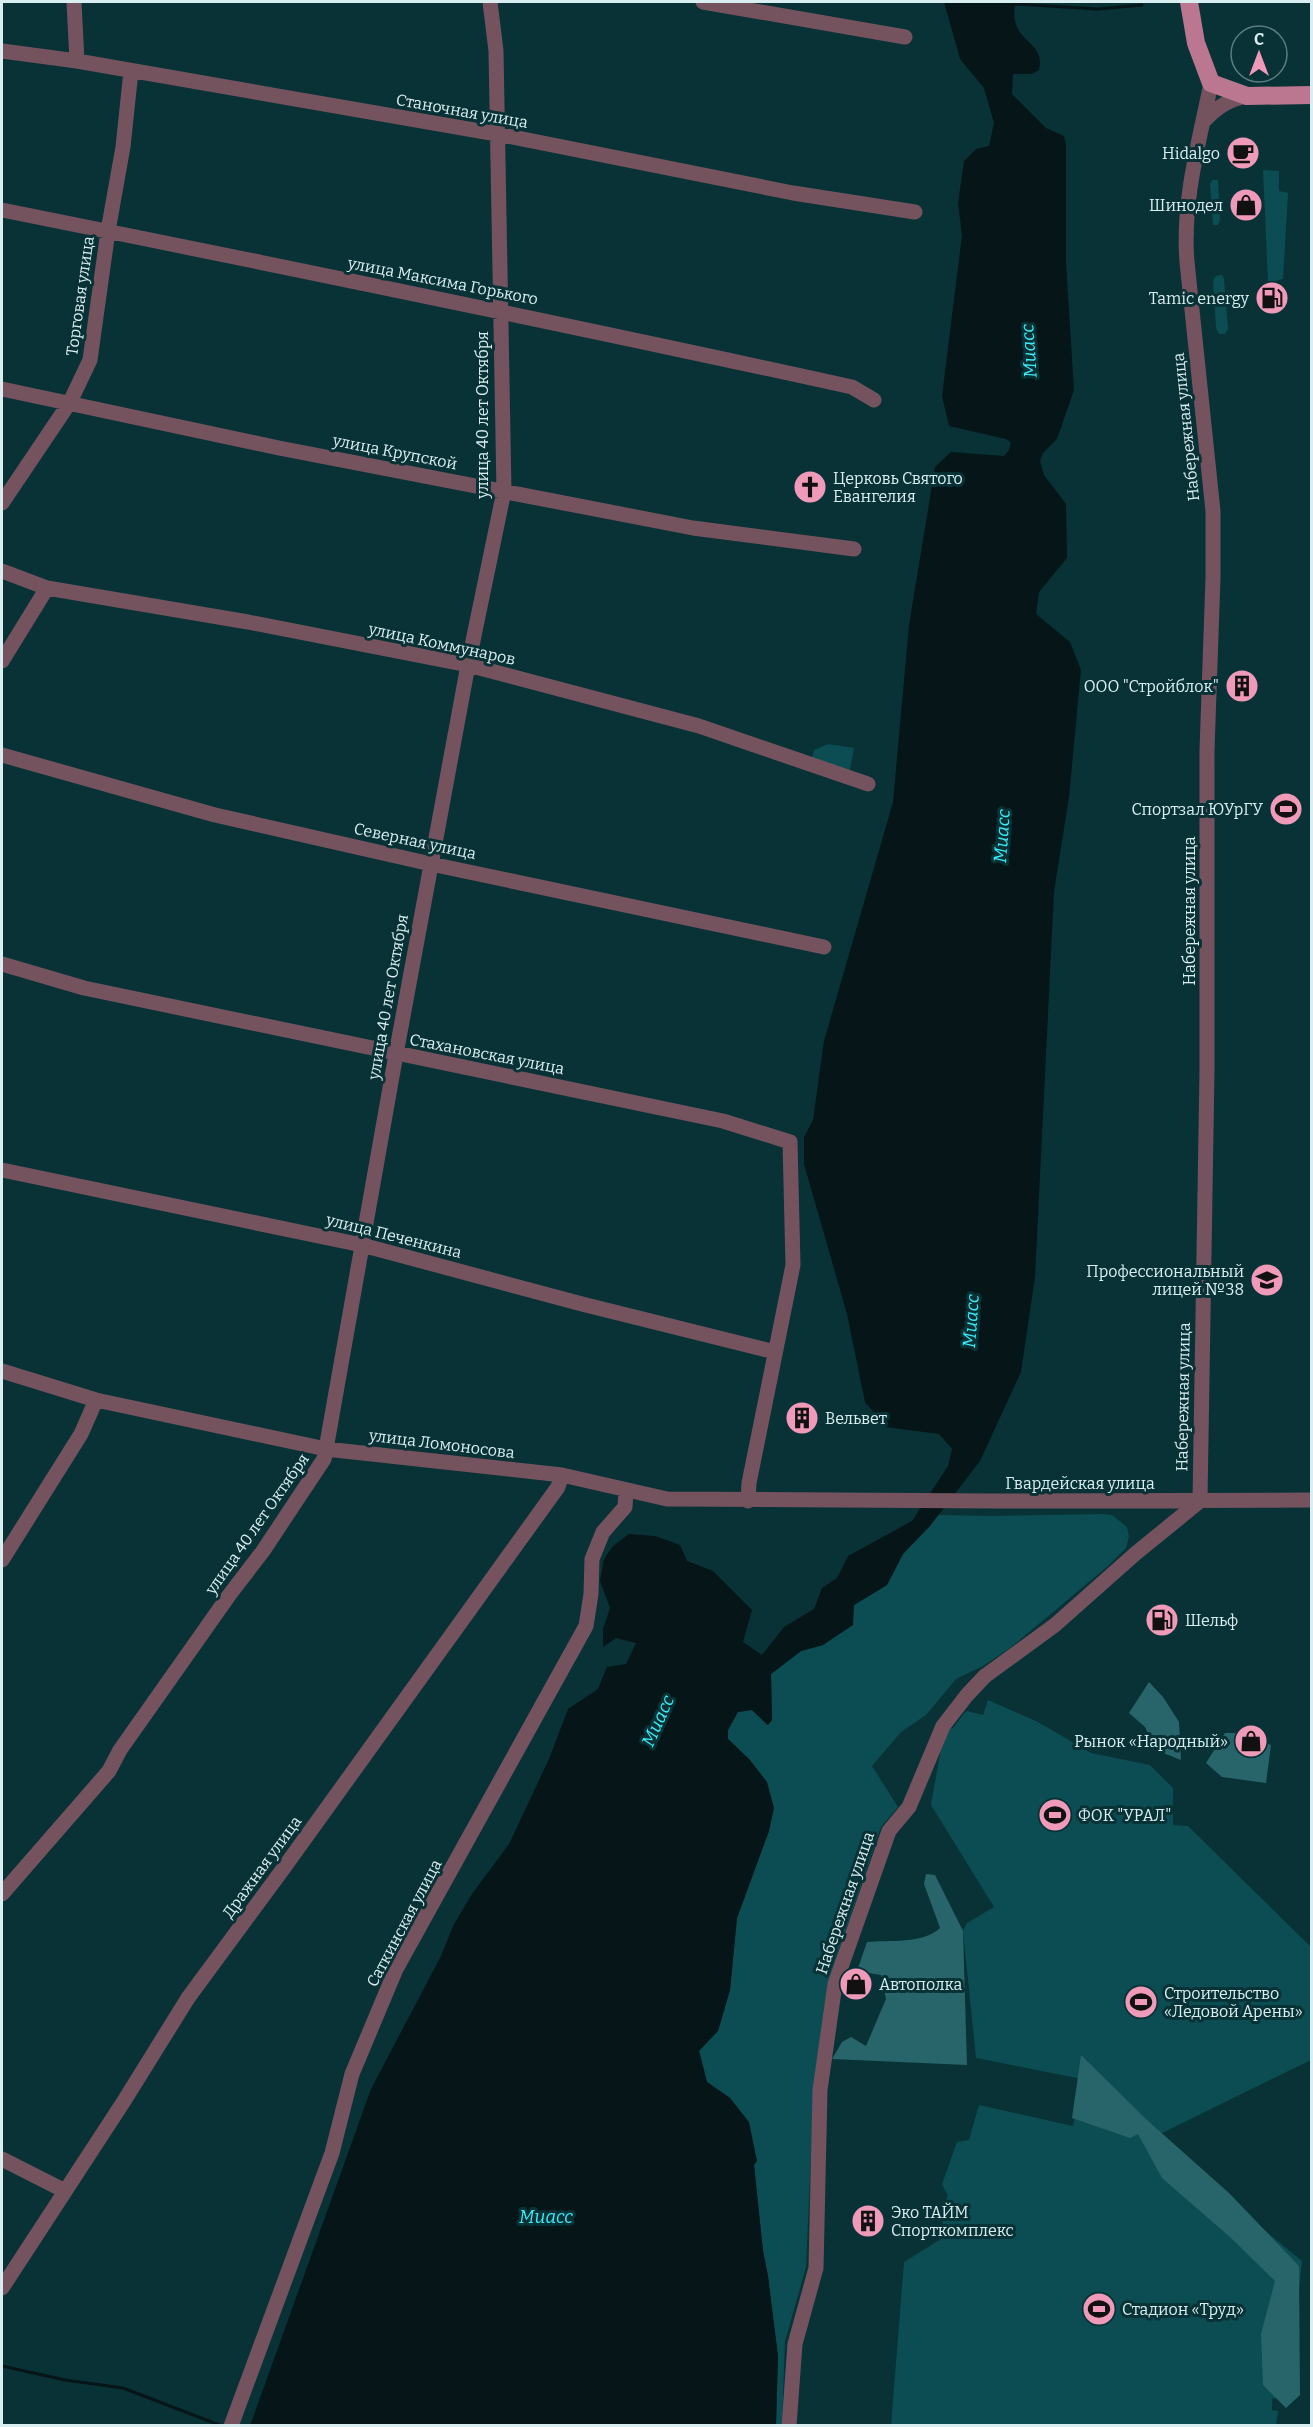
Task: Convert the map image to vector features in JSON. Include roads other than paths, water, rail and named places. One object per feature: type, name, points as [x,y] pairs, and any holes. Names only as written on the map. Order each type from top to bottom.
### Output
[{"type":"main road","points":[[1189,2],[1196,43],[1211,83],[1247,96],[1311,95]]},
{"type":"street","points":[[74,2],[77,61]]},
{"type":"street","name":"улица 40 лет Октября","points":[[2,1894],[109,1771],[120,1750],[263,1551],[324,1459],[468,665],[504,491],[496,51],[490,2]]},
{"type":"street","points":[[703,2],[905,37]]},
{"type":"street","name":"Станочная улица","points":[[2,51],[77,61],[497,134],[793,193],[915,212]]},
{"type":"street","name":"Торговая улица","points":[[2,503],[70,402],[90,360],[108,231],[123,147],[131,71]]},
{"type":"street","name":"Набережная улица","points":[[789,2426],[795,2344],[816,2268],[820,2090],[835,1984],[889,1831],[909,1806],[943,1725],[967,1695],[986,1676],[1055,1625],[1135,1554],[1200,1501],[1207,1070],[1207,750],[1213,511],[1187,262],[1186,230],[1190,184],[1211,83]]},
{"type":"street","points":[[1203,122],[1215,109],[1231,100],[1247,96]]},
{"type":"street","name":"улица Максима Горького","points":[[2,210],[500,310],[852,387],[874,400]]},
{"type":"street","name":"улица Крупской","points":[[2,389],[279,448],[693,528],[854,549]]},
{"type":"street","name":"улица Коммунаров","points":[[2,571],[47,588],[248,622],[468,665],[699,726],[868,784]]},
{"type":"street","points":[[2,661],[47,588]]},
{"type":"street","name":"Северная улица","points":[[2,755],[215,815],[431,864],[824,947]]},
{"type":"street","name":"Стахановская улица","points":[[2,964],[84,988],[723,1121],[790,1142],[793,1265],[775,1352]]},
{"type":"street","name":"улица Печенкина","points":[[2,1170],[362,1245],[582,1304],[775,1352]]},
{"type":"street","points":[[748,1501],[749,1483],[775,1352]]},
{"type":"street","name":"улица Ломоносова","points":[[2,1371],[96,1400],[326,1449],[562,1475],[668,1499],[885,1501]]},
{"type":"street","points":[[2,1560],[81,1434],[96,1400]]},
{"type":"street","name":"Дражная улица","points":[[2,2288],[188,1998],[284,1869],[558,1487],[562,1475]]},
{"type":"street","name":"Саткинская улица","points":[[231,2426],[332,2153],[352,2074],[396,1969],[586,1626],[591,1594],[592,1559],[603,1532],[625,1507],[626,1491]]},
{"type":"street","name":"Гвардейская улица","points":[[885,1501],[1311,1500]]},
{"type":"street","points":[[2,2159],[65,2191]]},
{"type":"water","name":"Миасс","points":[[944,2],[1015,2],[1015,21],[1022,34],[1035,49],[1040,61],[1039,70],[1032,74],[1013,74],[1012,94],[1046,128],[1064,136],[1066,145],[1066,263],[1074,390],[1057,439],[1043,453],[1040,461],[1044,475],[1066,504],[1067,558],[1039,592],[1036,614],[1070,642],[1081,670],[1069,797],[1054,892],[1035,1277],[1021,1372],[980,1461],[930,1526],[903,1554],[887,1585],[854,1605],[853,1625],[823,1645],[801,1651],[771,1674],[772,1720],[768,1725],[752,1710],[738,1712],[728,1730],[728,1739],[750,1760],[767,1782],[774,1808],[769,1831],[737,1918],[730,1990],[718,2031],[699,2051],[707,2082],[730,2098],[749,2122],[757,2161],[754,2165],[763,2251],[778,2356],[776,2425],[250,2426],[371,2089],[441,1956],[453,1926],[472,1894],[509,1844],[549,1759],[568,1709],[598,1689],[607,1667],[626,1664],[636,1643],[616,1638],[603,1647],[603,1629],[610,1608],[600,1581],[604,1559],[613,1546],[629,1534],[655,1536],[680,1545],[687,1561],[713,1571],[752,1610],[743,1642],[762,1655],[784,1627],[814,1609],[822,1588],[837,1578],[848,1556],[912,1521],[948,1466],[952,1449],[939,1434],[886,1427],[865,1402],[847,1314],[804,1164],[804,1137],[813,1120],[824,1041],[893,802],[909,625],[935,467],[951,452],[1004,456],[1011,443],[1006,439],[949,426],[942,396],[962,235],[958,203],[964,161],[976,149],[989,146],[994,123],[984,88],[960,59]]},
{"type":"waterway","points":[[1015,4],[1098,9],[1142,5]]},
{"type":"waterway","points":[[2,2366],[65,2380],[123,2388],[222,2426]]},
{"type":"place","name":"Hidalgo","points":[[1243,153]]},
{"type":"place","name":"Шинодел","points":[[1246,205]]},
{"type":"place","name":"Tamic energy","points":[[1272,298]]},
{"type":"place","name":"Церковь Святого Евангелия","points":[[810,487]]},
{"type":"place","name":"ООО \"Стройблок\"","points":[[1242,686]]},
{"type":"place","name":"Спортзал ЮУрГУ","points":[[1286,809]]},
{"type":"place","name":"Профессиональный лицей №38","points":[[1267,1280]]},
{"type":"place","name":"Вельвет","points":[[802,1418]]},
{"type":"place","name":"Шельф","points":[[1162,1620]]},
{"type":"place","name":"Рынок «Народный»","points":[[1251,1741]]},
{"type":"place","name":"ФОК \"УРАЛ\"","points":[[1055,1815]]},
{"type":"place","name":"Автополка","points":[[856,1984]]},
{"type":"place","name":"Строительство «Ледовой Арены»","points":[[1141,2002]]},
{"type":"place","name":"Эко ТАЙМ Спорткомплекс","points":[[868,2221]]},
{"type":"place","name":"Стадион «Труд»","points":[[1099,2309]]}]
